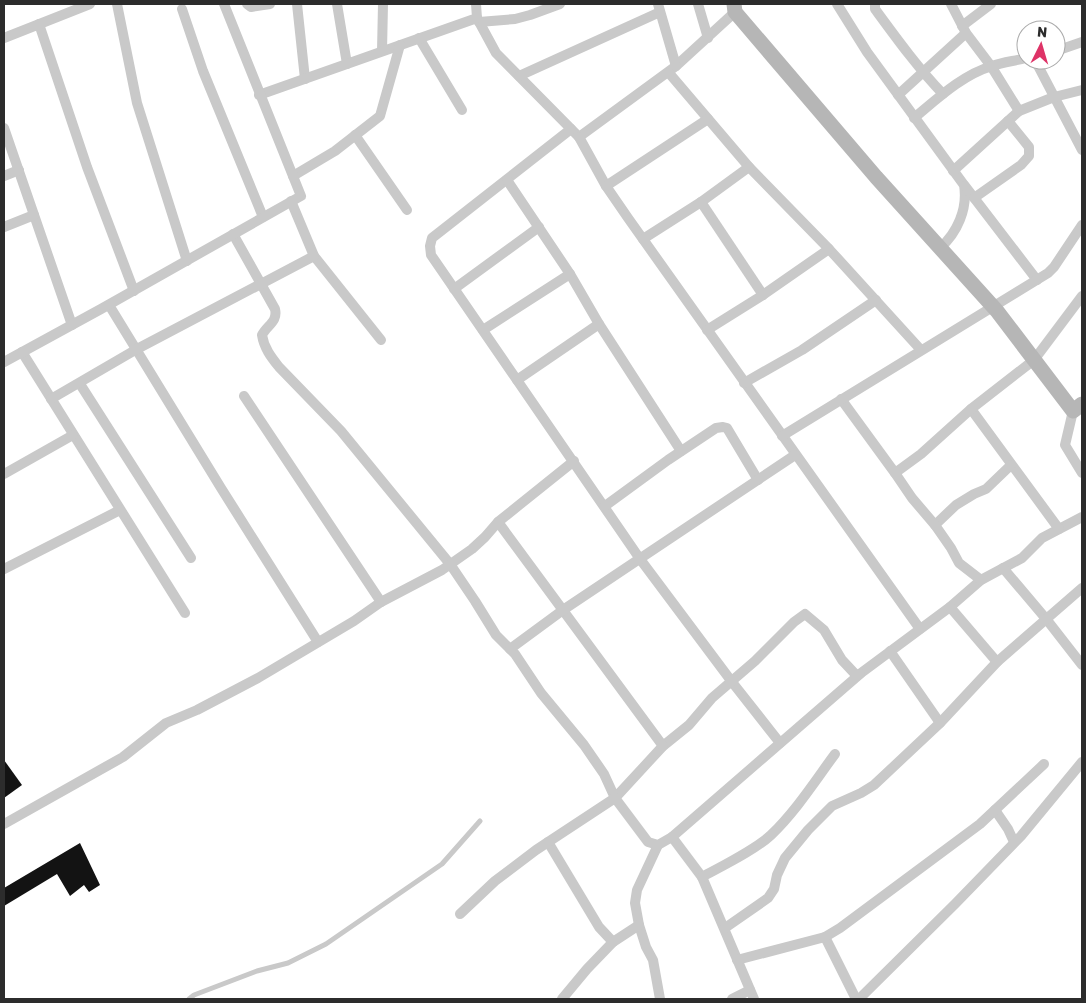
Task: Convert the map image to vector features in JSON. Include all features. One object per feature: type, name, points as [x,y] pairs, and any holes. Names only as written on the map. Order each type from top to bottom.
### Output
[{"type":"street","points":[[4,38],[90,4]]},
{"type":"street","points":[[117,4],[137,103],[187,261]]},
{"type":"street","points":[[4,362],[301,196],[224,4]]},
{"type":"street","points":[[247,4],[251,7],[270,4]]},
{"type":"street","points":[[297,4],[305,79]]},
{"type":"street","points":[[336,4],[346,64]]},
{"type":"street","points":[[382,51],[385,4]]},
{"type":"street","points":[[476,4],[478,20],[496,53],[575,133],[606,186],[920,630]]},
{"type":"street","points":[[259,95],[418,38],[478,20],[530,15],[560,4]]},
{"type":"street","points":[[698,4],[708,38]]},
{"type":"street","points":[[837,4],[866,52],[1036,280]]},
{"type":"street","points":[[874,4],[875,9],[923,73],[943,94]]},
{"type":"street","points":[[951,4],[964,29],[1020,111]]},
{"type":"street","points":[[898,95],[923,73],[964,29],[991,4]]},
{"type":"street","points":[[519,76],[659,8],[672,70],[708,119],[749,168],[829,249],[921,350]]},
{"type":"street","points":[[780,743],[640,559],[431,254],[432,238],[507,180],[672,70],[708,38],[734,8],[876,177],[993,306],[1034,360],[1078,408],[1065,445],[1082,473]]},
{"type":"street","points":[[182,10],[203,72],[263,217]]},
{"type":"street","points":[[39,24],[87,167],[134,291]]},
{"type":"street","points":[[418,38],[462,110]]},
{"type":"street","points":[[1066,48],[1082,42]]},
{"type":"street","points":[[293,176],[335,151],[380,116],[400,45]]},
{"type":"street","points":[[914,118],[943,94],[974,74],[991,66],[1016,60]]},
{"type":"street","points":[[1040,70],[1082,150]]},
{"type":"street","points":[[954,171],[1020,111],[1054,97],[1081,92]]},
{"type":"street","points":[[606,186],[708,119]]},
{"type":"street","points":[[974,198],[1021,165],[1029,156],[1029,147],[1008,121]]},
{"type":"street","points":[[4,128],[72,325]]},
{"type":"street","points":[[356,135],[407,210]]},
{"type":"street","points":[[643,239],[749,168]]},
{"type":"street","points":[[4,176],[19,170]]},
{"type":"street","points":[[507,180],[570,274],[599,324],[681,451]]},
{"type":"street","points":[[940,248],[950,239],[958,225],[965,195],[964,185]]},
{"type":"street","points":[[291,201],[314,256],[381,340]]},
{"type":"street","points":[[700,202],[763,295]]},
{"type":"street","points":[[4,227],[34,215]]},
{"type":"street","points":[[782,436],[1048,273],[1054,267],[1082,224]]},
{"type":"street","points":[[454,289],[539,227]]},
{"type":"street","points":[[233,234],[262,284],[276,314],[274,321],[262,334],[270,356],[341,430],[450,564],[496,636],[516,654],[541,693],[584,745],[604,774],[615,798],[642,837],[648,842],[658,845]]},
{"type":"street","points":[[707,330],[763,295],[829,249]]},
{"type":"street","points":[[51,399],[80,384],[137,349],[314,256]]},
{"type":"street","points":[[483,330],[570,274]]},
{"type":"street","points":[[895,473],[922,454],[971,409],[1034,360],[1082,296]]},
{"type":"street","points":[[744,383],[802,350],[876,300]]},
{"type":"street","points":[[109,304],[221,488],[318,642]]},
{"type":"street","points":[[517,380],[599,324]]},
{"type":"street","points":[[22,352],[185,613]]},
{"type":"street","points":[[80,384],[191,558]]},
{"type":"street","points":[[244,396],[381,602]]},
{"type":"street","points":[[841,400],[912,498],[935,525],[959,563],[981,580]]},
{"type":"street","points":[[971,409],[1059,529]]},
{"type":"street","points":[[605,506],[716,428],[727,428],[758,480]]},
{"type":"street","points":[[4,474],[73,435]]},
{"type":"street","points":[[510,649],[563,610],[796,455]]},
{"type":"street","points":[[4,824],[124,757],[166,724],[198,710],[258,678],[354,621],[381,602],[442,570],[486,537],[498,522],[574,461]]},
{"type":"street","points":[[935,525],[956,506],[986,488],[1011,465]]},
{"type":"street","points":[[4,569],[120,510]]},
{"type":"street","points":[[660,999],[654,960],[639,925],[635,903],[636,890],[658,845],[672,837],[860,674],[950,607],[981,580],[1022,558],[1042,538],[1082,517]]},
{"type":"street","points":[[498,522],[663,746]]},
{"type":"street","points":[[1003,568],[1082,665]]},
{"type":"street","points":[[725,928],[768,898],[774,889],[777,875],[785,858],[808,830],[832,806],[874,785],[940,723],[998,662],[1082,588]]},
{"type":"street","points":[[950,607],[998,662]]},
{"type":"street","points":[[460,914],[495,881],[548,842],[615,798],[663,746],[689,725],[712,698],[732,682],[794,622],[805,614],[824,630],[842,660],[857,676],[860,674]]},
{"type":"street","points":[[890,651],[940,723]]},
{"type":"street","points":[[702,877],[770,836],[795,808],[835,754]]},
{"type":"street","points":[[825,936],[858,999],[955,904],[1014,842],[1082,762]]},
{"type":"street","points":[[737,960],[825,936],[840,928],[964,835],[995,810],[1044,764]]},
{"type":"street","points":[[995,810],[1004,822],[1014,842]]},
{"type":"street","points":[[672,837],[702,877],[752,994],[732,999]]},
{"type":"street","points":[[548,842],[599,927],[613,942]]},
{"type":"street","points":[[562,999],[613,942],[639,925]]},
{"type":"lane","points":[[189,999],[194,995],[257,971],[288,963],[326,944],[442,864],[480,821]]},
{"type":"building","points":[[4,760],[22,785],[4,798]]},
{"type":"building","points":[[80,843],[100,885],[89,892],[84,885],[70,896],[57,874],[4,906],[4,888]]}]
